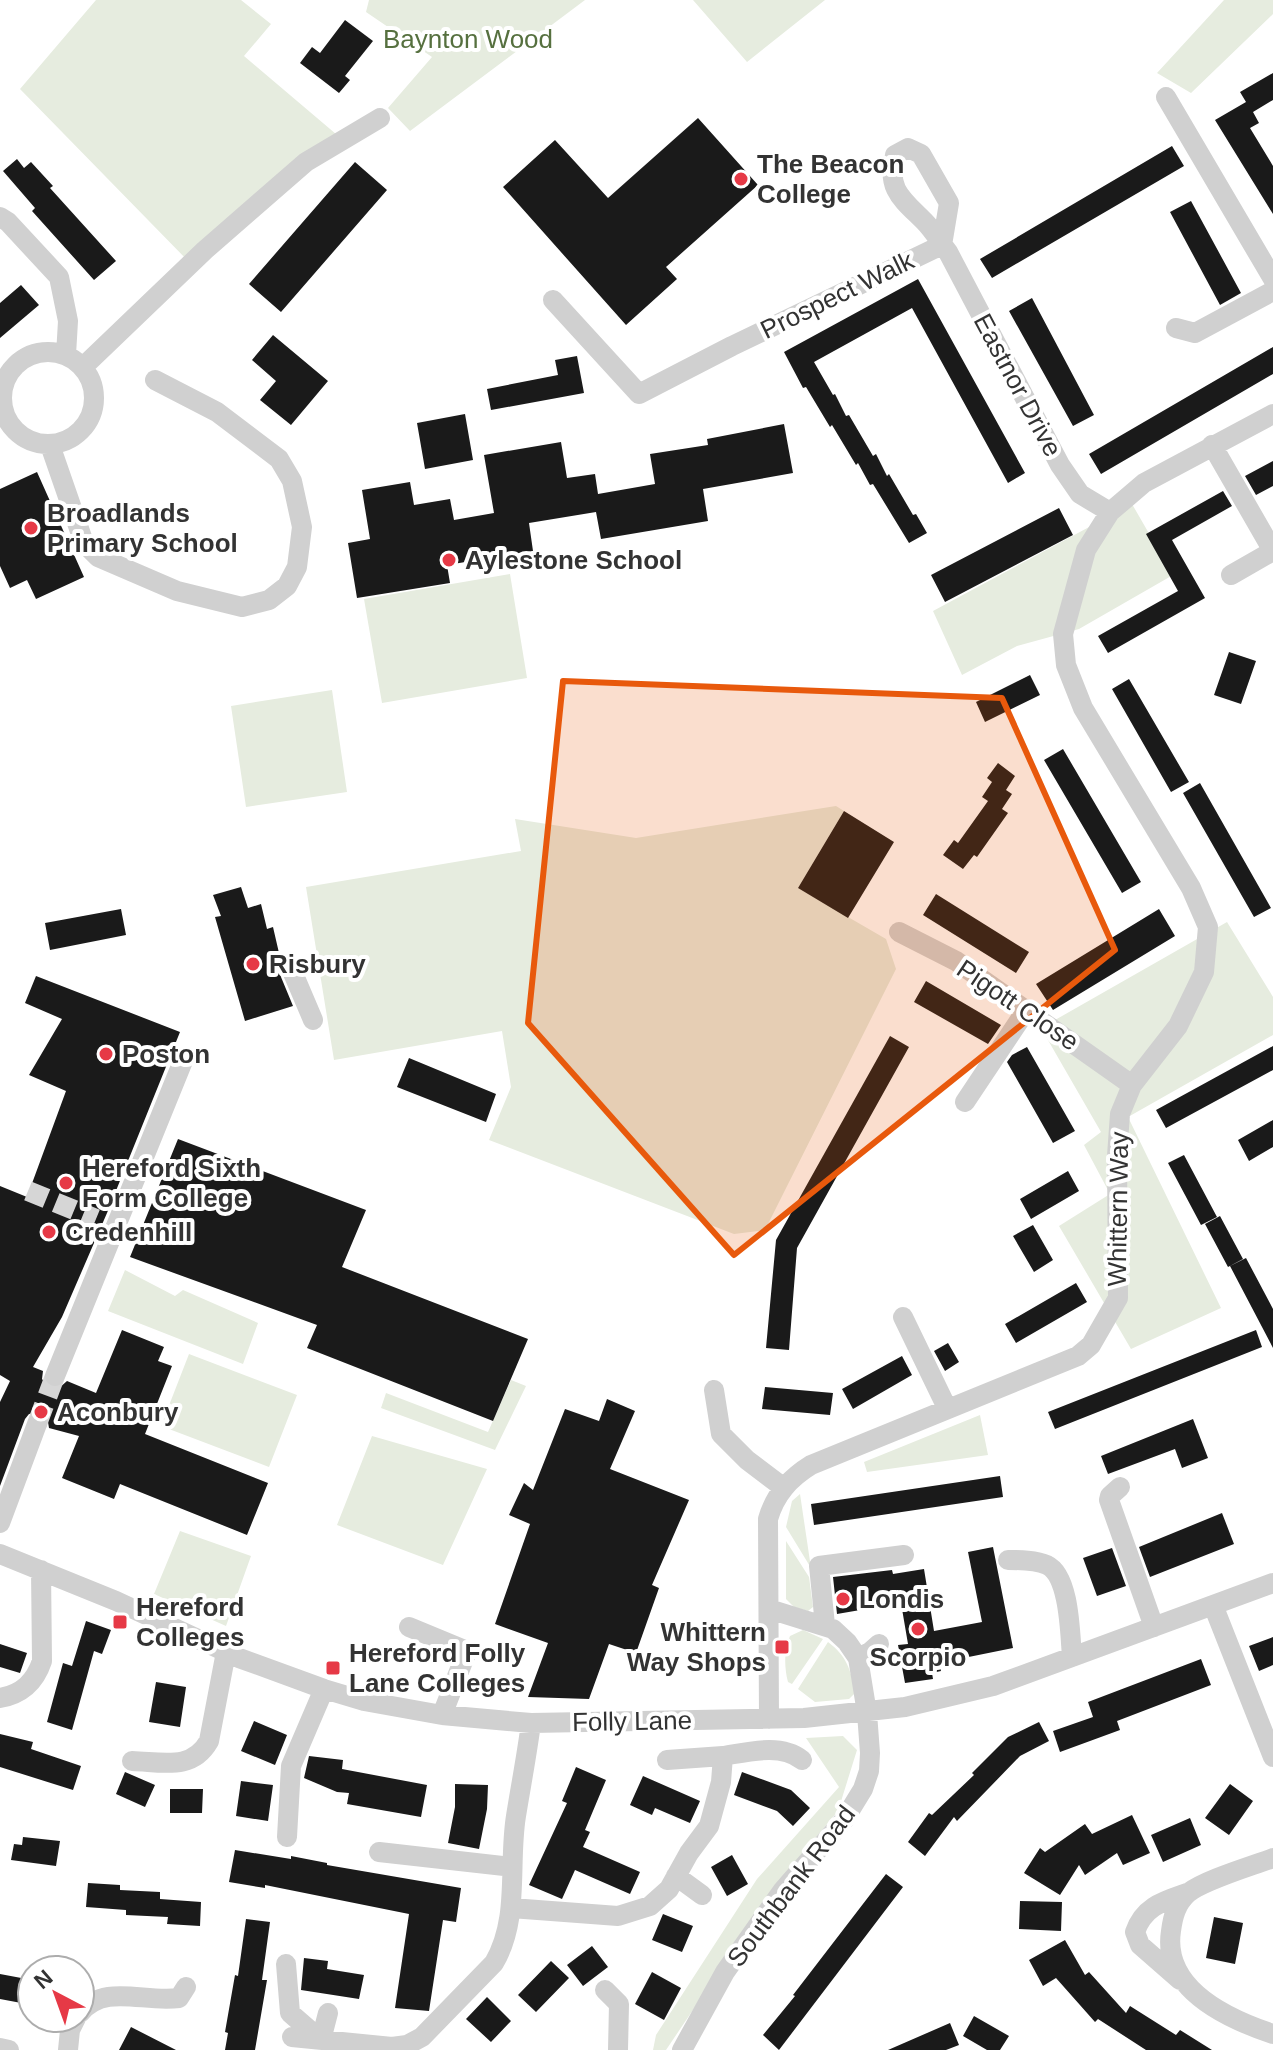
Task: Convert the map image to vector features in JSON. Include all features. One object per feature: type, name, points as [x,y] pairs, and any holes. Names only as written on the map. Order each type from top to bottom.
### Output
[{"type":"street","points":[[1166,97],[1273,279]]},
{"type":"street","points":[[83,367],[205,250],[306,162],[380,118]]},
{"type":"street","points":[[0,217],[59,277],[68,321],[66,355]]},
{"type":"street","name":"Prospect Walk","points":[[553,300],[639,394],[942,245]]},
{"type":"street","name":"Eastnor Drive","points":[[942,245],[1060,465],[1080,494],[1110,512]]},
{"type":"street","points":[[1176,328],[1195,333],[1273,291]]},
{"type":"street","points":[[48,351],[66,355],[83,367],[91,381],[94,400],[91,416],[83,429],[66,442],[50,445],[34,443],[20,436],[8,424],[1,406],[2,389],[8,374],[18,362],[32,354],[48,351]]},
{"type":"street","points":[[50,445],[84,543],[98,557],[177,591],[242,607],[269,600],[287,586],[297,567],[302,527],[292,481],[279,459],[217,412],[155,380]]},
{"type":"street","name":"Whittern Way","points":[[769,1719],[768,1519],[773,1502],[784,1488],[811,1465],[1064,1363],[1091,1345],[1118,1298],[1117,1156],[1120,1114],[1132,1085],[1178,1026],[1204,972],[1208,927],[1191,888],[1083,708],[1066,665],[1063,634],[1086,550],[1110,512],[1144,483],[1273,414]]},
{"type":"street","points":[[1212,445],[1273,551],[1231,575]]},
{"type":"street","name":"Pigott Close","points":[[899,932],[956,961],[1132,1085]]},
{"type":"street","points":[[293,973],[313,1020]]},
{"type":"street","points":[[965,1102],[1027,1009]]},
{"type":"street","points":[[55,1376],[183,1061]]},
{"type":"street","points":[[903,1317],[947,1408]]},
{"type":"street","points":[[714,1390],[721,1434],[747,1460],[784,1488]]},
{"type":"street","points":[[0,1523],[4,1500],[37,1424]]},
{"type":"street","points":[[1120,1487],[1109,1500],[1154,1627]]},
{"type":"street","name":"Folly Lane","points":[[0,1554],[116,1601],[226,1652],[324,1689],[364,1701],[442,1715],[531,1723],[769,1719],[867,1713],[905,1707],[993,1686],[1273,1583]]},
{"type":"street","points":[[825,1625],[819,1566],[904,1555]]},
{"type":"street","points":[[1008,1560],[1045,1564],[1057,1574],[1066,1600],[1072,1657]]},
{"type":"street","points":[[0,1698],[11,1696],[28,1686],[42,1661],[41,1570]]},
{"type":"street","points":[[1213,1605],[1273,1757]]},
{"type":"street","points":[[769,1609],[825,1625],[847,1642],[858,1658],[879,1644]]},
{"type":"street","points":[[409,1627],[467,1651],[442,1715]]},
{"type":"street","points":[[132,1761],[190,1762],[201,1754],[209,1741],[226,1652]]},
{"type":"street","name":"Southbank Road","points":[[682,2050],[725,1972],[783,1890],[844,1820],[863,1789],[869,1771],[870,1753],[858,1658]]},
{"type":"street","points":[[287,1837],[291,1766],[324,1689]]},
{"type":"street","points":[[292,2037],[392,2047],[407,2045],[422,2037],[494,1963],[501,1950],[511,1908],[516,1817],[531,1723]]},
{"type":"street","points":[[667,1760],[762,1750],[794,1753],[802,1760]]},
{"type":"street","points":[[511,1908],[618,1916],[650,1906],[669,1889],[689,1853],[709,1826],[721,1782],[723,1756]]},
{"type":"street","points":[[379,1852],[512,1867]]},
{"type":"street","points":[[1273,1858],[1149,1908],[1139,1920],[1135,1932],[1140,1945],[1201,1998],[1241,2023],[1273,2034]]},
{"type":"street","points":[[676,1876],[702,1895]]},
{"type":"street","points":[[1180,1980],[1169,1942],[1173,1912],[1189,1893]]},
{"type":"street","points":[[286,1964],[290,2013],[321,2040]]},
{"type":"street","points":[[96,1998],[107,1995],[162,2000],[179,1998],[186,1987]]},
{"type":"street","points":[[605,1990],[619,2004],[618,2050]]},
{"type":"street","points":[[321,2040],[328,2013]]},
{"type":"street","points":[[0,2048],[9,2050]]},
{"type":"highlighted area","points":[[563,681],[1002,698],[1115,950],[734,1255],[528,1023]]},
{"type":"green space","points":[[96,0],[241,0],[271,24],[244,56],[343,140],[191,264],[20,89]]},
{"type":"green space","name":"Baynton Wood","points":[[369,0],[585,0],[410,131],[388,108],[432,57],[366,12]]},
{"type":"green space","points":[[693,0],[825,0],[747,62]]},
{"type":"green space","points":[[1224,0],[1273,0],[1273,14],[1191,93],[1157,73]]},
{"type":"green space","points":[[1132,504],[1173,575],[1079,629],[1017,646],[962,675],[933,611]]},
{"type":"green space","points":[[510,574],[527,678],[382,703],[364,599]]},
{"type":"green space","points":[[332,690],[347,792],[246,807],[231,706]]},
{"type":"green space","points":[[836,806],[844,811],[798,888],[886,939],[896,969],[765,1230],[734,1234],[489,1140],[511,1087],[502,1031],[334,1060],[306,887],[521,851],[515,819],[636,838]]},
{"type":"green space","points":[[1227,922],[1273,997],[1273,1035],[1128,1117],[1221,1308],[1131,1349],[1059,1226],[1110,1194],[1084,1145],[1101,1132],[1041,1028]]},
{"type":"green space","points":[[125,1270],[175,1296],[183,1290],[258,1323],[243,1364],[108,1311]]},
{"type":"green space","points":[[189,1354],[297,1395],[269,1467],[161,1426]]},
{"type":"green space","points":[[511,1380],[526,1386],[495,1450],[381,1408],[386,1393],[488,1432]]},
{"type":"green space","points":[[980,1415],[988,1455],[867,1472],[864,1462]]},
{"type":"green space","points":[[372,1436],[487,1469],[443,1565],[337,1525]]},
{"type":"green space","points":[[800,1494],[811,1568],[786,1527],[792,1501]]},
{"type":"green space","points":[[180,1531],[251,1556],[226,1626],[154,1594]]},
{"type":"green space","points":[[786,1541],[809,1577],[813,1607],[808,1611],[794,1607],[786,1599]]},
{"type":"green space","points":[[803,1630],[823,1639],[792,1684],[788,1682],[786,1670],[787,1647],[790,1636]]},
{"type":"green space","points":[[828,1642],[847,1664],[855,1693],[849,1699],[815,1702],[798,1689]]},
{"type":"green space","points":[[843,1736],[857,1750],[838,1811],[781,1879],[666,2050],[653,2050],[656,2035],[757,1879],[839,1787],[806,1738]]},
{"type":"building","points":[[345,20],[373,41],[345,76],[350,80],[339,93],[300,63],[312,47],[320,53]]},
{"type":"building","points":[[1273,73],[1273,100],[1253,112],[1259,123],[1250,128],[1273,166],[1273,214],[1215,120],[1246,102],[1240,92]]},
{"type":"building","points":[[698,118],[758,185],[666,267],[677,279],[626,325],[503,187],[555,140],[608,198]]},
{"type":"building","points":[[1172,146],[1184,166],[992,278],[980,259]]},
{"type":"building","points":[[17,159],[24,168],[31,162],[53,186],[50,188],[116,261],[94,280],[32,211],[35,208],[3,171]]},
{"type":"building","points":[[355,162],[387,190],[281,312],[249,284]]},
{"type":"building","points":[[1191,201],[1241,293],[1220,305],[1170,212]]},
{"type":"building","points":[[918,279],[1025,473],[1008,483],[912,308],[814,362],[846,416],[849,415],[873,456],[876,454],[887,476],[889,474],[927,533],[909,543],[873,484],[870,485],[858,463],[856,465],[806,387],[803,388],[784,352]]},
{"type":"building","points":[[21,285],[39,305],[0,338],[0,303]]},
{"type":"building","points":[[1032,298],[1094,415],[1073,426],[1009,311]]},
{"type":"building","points":[[273,335],[328,381],[291,425],[260,400],[276,381],[252,360]]},
{"type":"building","points":[[1273,347],[1273,374],[1101,474],[1089,454]]},
{"type":"building","points":[[577,356],[584,393],[491,410],[487,389],[558,375],[555,360]]},
{"type":"building","points":[[465,414],[473,460],[425,469],[417,423]]},
{"type":"building","points":[[784,424],[793,473],[703,489],[708,521],[601,539],[596,512],[529,523],[533,551],[447,565],[450,583],[357,598],[348,543],[370,539],[362,490],[410,482],[414,505],[450,499],[454,520],[494,513],[484,455],[561,442],[567,478],[595,474],[598,494],[655,484],[650,454],[708,445],[707,439]]},
{"type":"building","points":[[1273,461],[1273,486],[1256,495],[1245,476]]},
{"type":"building","name":"Broadlands Primary School","points":[[37,472],[84,577],[36,599],[27,580],[10,588],[0,566],[0,489]]},
{"type":"building","points":[[1223,491],[1232,506],[1172,540],[1205,598],[1108,653],[1098,636],[1178,591],[1146,534]]},
{"type":"building","points":[[1059,508],[1073,535],[945,602],[931,575]]},
{"type":"building","points":[[1229,652],[1256,661],[1241,704],[1214,695]]},
{"type":"building","points":[[1030,675],[1040,695],[985,722],[976,702]]},
{"type":"building","points":[[1129,679],[1189,782],[1171,792],[1112,689]]},
{"type":"building","points":[[1063,749],[1141,882],[1122,893],[1044,760]]},
{"type":"building","points":[[998,763],[1015,776],[1006,790],[1012,794],[1002,809],[1008,813],[977,857],[974,855],[963,869],[943,855],[954,840],[958,843],[988,801],[982,797],[992,782],[987,778]]},
{"type":"building","points":[[1200,783],[1271,908],[1254,917],[1183,793]]},
{"type":"building","points":[[844,811],[894,842],[848,918],[798,888]]},
{"type":"building","name":"Risbury","points":[[241,887],[248,908],[261,904],[267,929],[273,927],[282,966],[281,977],[293,1006],[245,1021],[215,917],[221,916],[213,895]]},
{"type":"building","points":[[936,894],[1029,952],[1016,973],[923,915]]},
{"type":"building","points":[[121,909],[126,935],[50,950],[45,923]]},
{"type":"building","points":[[1159,909],[1175,936],[1053,1010],[1036,984]]},
{"type":"building","points":[[36,976],[180,1032],[62,1317],[33,1367],[43,1371],[42,1379],[49,1388],[58,1389],[67,1381],[96,1393],[122,1330],[164,1347],[158,1361],[172,1366],[145,1434],[268,1483],[247,1535],[120,1484],[114,1499],[62,1478],[79,1436],[49,1428],[47,1416],[41,1412],[29,1414],[25,1419],[0,1486],[0,1402],[10,1381],[0,1375],[0,1186],[27,1197],[66,1091],[29,1075],[62,1019],[25,1003]]},
{"type":"building","points":[[926,981],[1001,1025],[988,1044],[914,1002]]},
{"type":"building","points":[[890,1036],[909,1047],[797,1248],[789,1350],[766,1348],[776,1240]]},
{"type":"building","points":[[1273,1046],[1273,1070],[1166,1128],[1156,1110]]},
{"type":"building","points":[[1027,1047],[1075,1131],[1053,1143],[1007,1062],[1012,1055]]},
{"type":"building","points":[[409,1058],[496,1094],[486,1122],[397,1087]]},
{"type":"building","points":[[1273,1120],[1273,1147],[1249,1161],[1238,1140]]},
{"type":"building","points":[[178,1139],[366,1210],[342,1267],[528,1339],[493,1421],[307,1348],[317,1325],[130,1257]]},
{"type":"building","points":[[1184,1155],[1217,1217],[1201,1225],[1168,1163]]},
{"type":"building","points":[[1068,1171],[1079,1191],[1031,1219],[1020,1199]]},
{"type":"building","points":[[1220,1216],[1243,1259],[1228,1267],[1205,1224]]},
{"type":"building","points":[[1033,1225],[1053,1260],[1034,1272],[1013,1236]]},
{"type":"building","points":[[1246,1258],[1273,1309],[1273,1348],[1230,1266]]},
{"type":"building","points":[[1076,1283],[1087,1302],[1016,1343],[1005,1324]]},
{"type":"building","points":[[1256,1330],[1262,1347],[1055,1429],[1048,1412]]},
{"type":"building","points":[[948,1343],[959,1362],[945,1371],[934,1351]]},
{"type":"building","points":[[902,1356],[912,1375],[853,1409],[842,1389]]},
{"type":"building","points":[[765,1387],[833,1393],[830,1415],[762,1409]]},
{"type":"building","points":[[607,1399],[635,1411],[610,1469],[689,1500],[652,1585],[659,1588],[636,1653],[609,1644],[589,1699],[528,1697],[548,1643],[495,1624],[530,1524],[509,1515],[524,1483],[533,1490],[565,1409],[599,1421]]},
{"type":"building","points":[[1193,1419],[1208,1458],[1182,1468],[1175,1449],[1108,1474],[1101,1456]]},
{"type":"building","points":[[1000,1476],[1003,1497],[814,1525],[811,1504]]},
{"type":"building","points":[[1222,1513],[1234,1544],[1150,1577],[1139,1547]]},
{"type":"building","points":[[993,1547],[1013,1648],[939,1663],[941,1671],[932,1673],[933,1679],[905,1683],[898,1645],[908,1644],[901,1603],[837,1614],[833,1577],[924,1569],[934,1631],[982,1622],[968,1552]]},
{"type":"building","points":[[1112,1548],[1126,1586],[1097,1596],[1083,1558]]},
{"type":"building","points":[[86,1621],[111,1630],[102,1654],[94,1651],[72,1730],[47,1722],[63,1663],[72,1666]]},
{"type":"building","points":[[1273,1637],[1273,1665],[1259,1671],[1249,1646]]},
{"type":"building","points":[[0,1644],[27,1653],[20,1673],[0,1667]]},
{"type":"building","points":[[1201,1659],[1211,1685],[1117,1721],[1120,1730],[1060,1752],[1053,1731],[1093,1717],[1088,1702]]},
{"type":"building","points":[[156,1682],[186,1687],[180,1727],[149,1722]]},
{"type":"building","points":[[254,1721],[287,1735],[275,1765],[241,1751]]},
{"type":"building","points":[[1039,1722],[1049,1741],[1020,1756],[957,1821],[954,1817],[925,1856],[908,1842],[929,1813],[932,1815],[974,1775],[972,1773],[1008,1737]]},
{"type":"building","points":[[0,1734],[33,1742],[31,1749],[81,1766],[73,1790],[0,1767]]},
{"type":"building","points":[[309,1756],[343,1760],[342,1769],[427,1785],[421,1817],[347,1804],[349,1793],[337,1792],[304,1778]]},
{"type":"building","points":[[576,1767],[606,1780],[585,1830],[590,1832],[583,1847],[640,1872],[630,1894],[575,1870],[562,1899],[529,1885],[567,1803],[562,1801]]},
{"type":"building","points":[[125,1772],[155,1785],[145,1807],[116,1794]]},
{"type":"building","points":[[742,1772],[791,1790],[810,1808],[793,1826],[777,1811],[734,1795]]},
{"type":"building","points":[[643,1776],[700,1801],[690,1823],[655,1808],[652,1815],[630,1805]]},
{"type":"building","points":[[241,1781],[273,1785],[268,1821],[236,1816]]},
{"type":"building","points":[[455,1784],[488,1785],[479,1849],[448,1843],[455,1807]]},
{"type":"building","points":[[1230,1784],[1253,1801],[1229,1835],[1205,1818]]},
{"type":"building","points":[[170,1789],[203,1789],[202,1813],[170,1813]]},
{"type":"building","points":[[1132,1815],[1150,1853],[1123,1865],[1117,1853],[1085,1875],[1079,1865],[1060,1895],[1024,1873],[1040,1848],[1045,1852],[1085,1824],[1092,1834]]},
{"type":"building","points":[[1190,1818],[1201,1845],[1163,1862],[1151,1835]]},
{"type":"building","points":[[23,1837],[60,1841],[56,1866],[11,1860],[14,1844],[22,1845]]},
{"type":"building","points":[[235,1850],[291,1859],[291,1856],[461,1888],[456,1922],[443,1920],[429,2011],[395,2008],[409,1914],[265,1885],[265,1888],[229,1882]]},
{"type":"building","points":[[732,1855],[748,1884],[727,1896],[711,1867]]},
{"type":"building","points":[[886,1874],[903,1887],[779,2050],[763,2035]]},
{"type":"building","points":[[88,1883],[120,1885],[120,1890],[160,1892],[160,1899],[201,1902],[200,1926],[167,1924],[168,1917],[126,1915],[126,1910],[86,1907]]},
{"type":"building","points":[[1020,1901],[1062,1902],[1061,1931],[1019,1929]]},
{"type":"building","points":[[663,1914],[693,1926],[682,1952],[652,1940]]},
{"type":"building","points":[[1214,1917],[1243,1923],[1235,1964],[1206,1958]]},
{"type":"building","points":[[246,1919],[270,1922],[262,1980],[267,1980],[255,2050],[225,2050],[228,2033],[225,2032],[235,1975],[238,1976]]},
{"type":"building","points":[[1065,1940],[1085,1975],[1089,1972],[1126,2013],[1130,2006],[1176,2035],[1180,2030],[1212,2050],[1146,2050],[1098,2019],[1095,2022],[1056,1978],[1043,1986],[1029,1960]]},
{"type":"building","points":[[592,1946],[608,1967],[583,1986],[567,1965]]},
{"type":"building","points":[[304,1958],[328,1961],[327,1969],[364,1975],[359,1999],[301,1990]]},
{"type":"building","points":[[551,1961],[569,1978],[536,2012],[518,1995]]},
{"type":"building","points":[[652,1972],[681,1988],[664,2020],[635,2004]]},
{"type":"building","points":[[0,1974],[16,1977],[16,2002],[0,1999]]},
{"type":"building","points":[[487,1997],[511,2021],[491,2042],[466,2019]]},
{"type":"building","points":[[974,2016],[1009,2036],[1000,2050],[987,2050],[963,2036]]},
{"type":"building","points":[[950,2023],[959,2045],[946,2050],[888,2050]]},
{"type":"building","points":[[131,2027],[176,2050],[119,2050]]},
{"type":"tunnel","points":[[28,1191],[96,1219]]},
{"type":"tunnel","points":[[37,1424],[55,1376]]},
{"type":"place","name":"The Beacon College","points":[[741,179]]},
{"type":"place","name":"Broadlands Primary School","points":[[31,528]]},
{"type":"place","name":"Aylestone School","points":[[449,560]]},
{"type":"place","name":"Risbury","points":[[253,964]]},
{"type":"place","name":"Poston","points":[[106,1054]]},
{"type":"place","name":"Hereford Sixth Form College","points":[[66,1183]]},
{"type":"place","name":"Credenhill","points":[[49,1232]]},
{"type":"place","name":"Aconbury","points":[[41,1412]]},
{"type":"place","name":"Londis","points":[[843,1599]]},
{"type":"place","name":"Hereford Colleges","points":[[120,1622]]},
{"type":"place","name":"Scorpio","points":[[918,1629]]},
{"type":"place","name":"Whittern Way Shops","points":[[782,1647]]},
{"type":"place","name":"Hereford Folly Lane Colleges","points":[[333,1668]]}]
